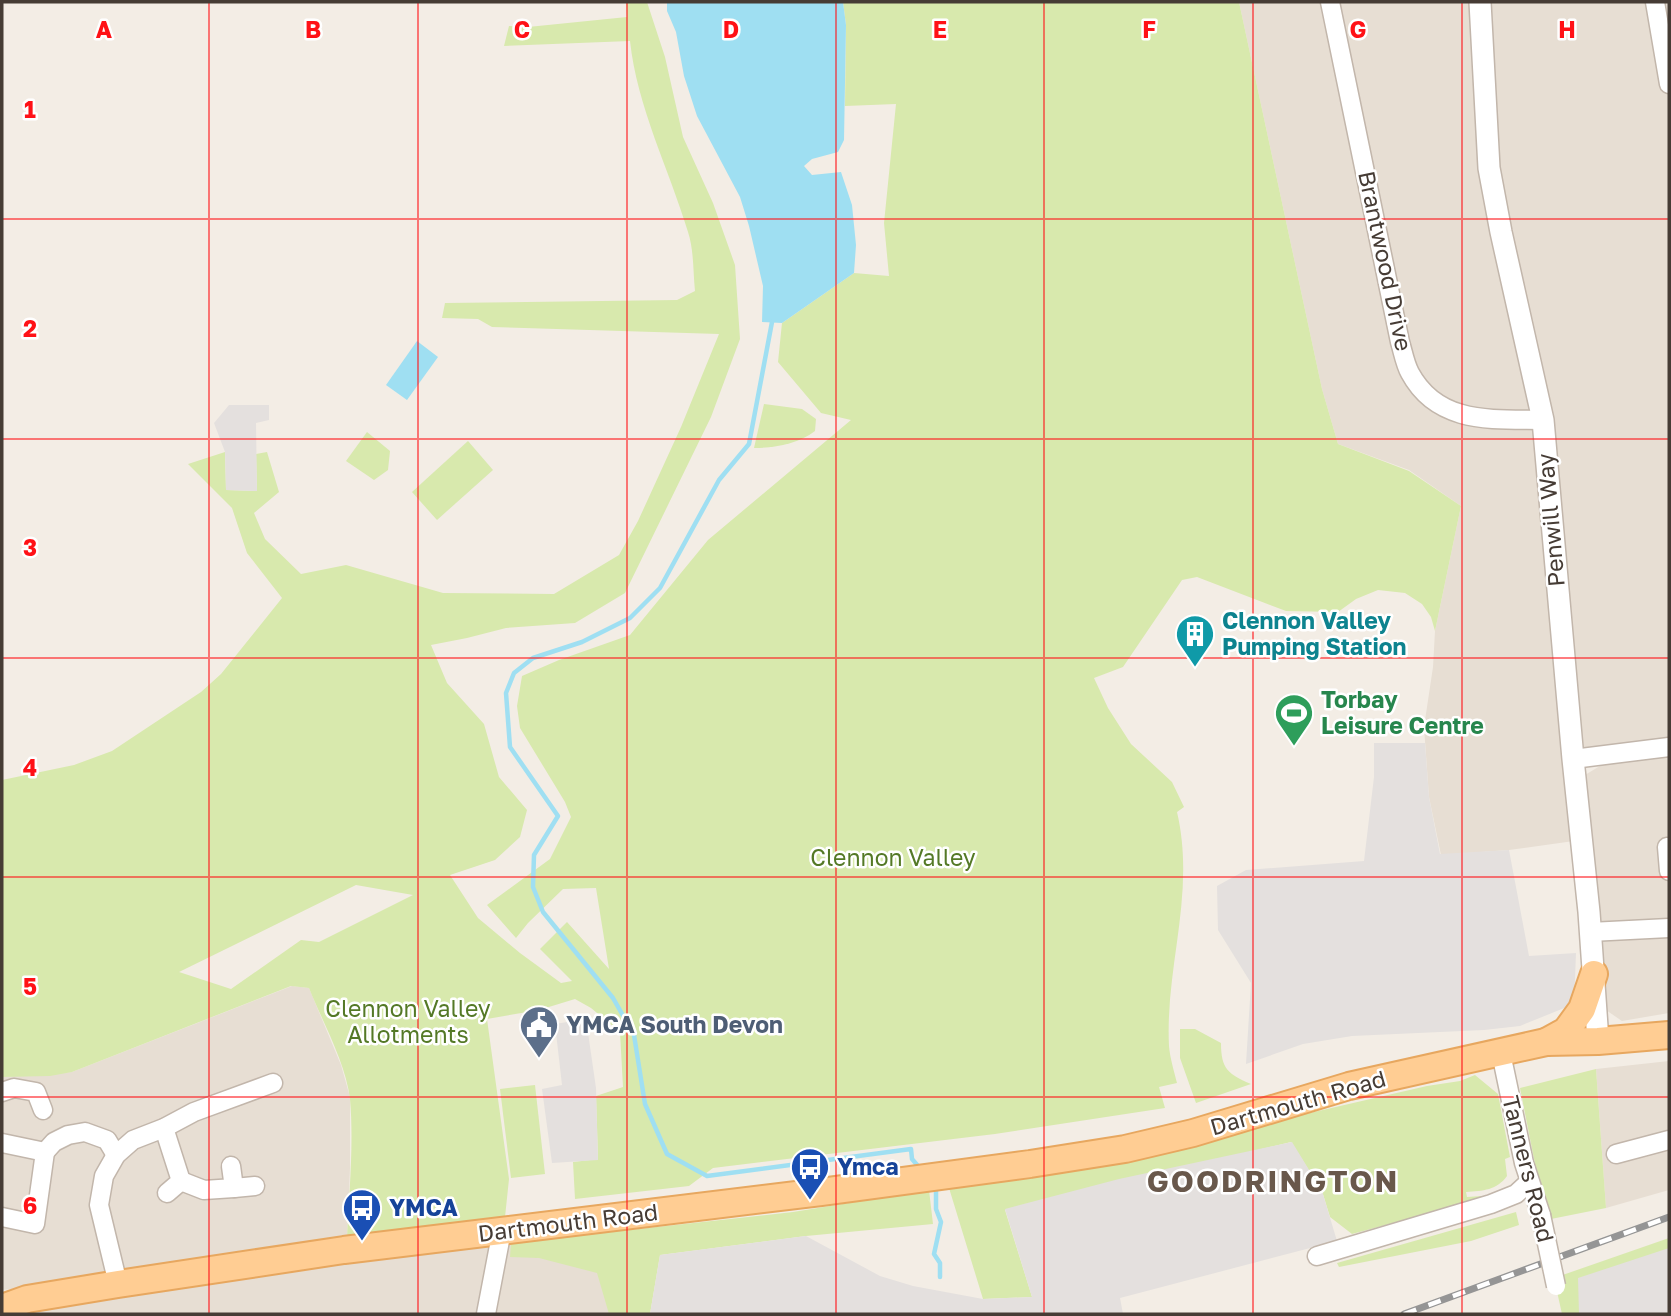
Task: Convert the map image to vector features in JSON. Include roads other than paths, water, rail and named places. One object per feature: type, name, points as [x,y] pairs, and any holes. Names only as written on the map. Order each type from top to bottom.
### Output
[{"type":"main road","points":[[1546,1042],[1566,1031],[1582,1009],[1594,974]]},
{"type":"main road","name":"Dartmouth Road","points":[[9,1302],[344,1250],[916,1179],[1125,1149],[1193,1133],[1349,1086],[1546,1042],[1669,1035]]},
{"type":"street","name":"Brantwood Drive","points":[[1330,2],[1400,342],[1410,374],[1430,398],[1453,412],[1476,419],[1542,420]]},
{"type":"street","name":"Penwill Way","points":[[1480,2],[1489,167],[1542,420],[1598,1041]]},
{"type":"street","points":[[1656,2],[1669,84]]},
{"type":"street","points":[[1573,759],[1669,747]]},
{"type":"street","points":[[1667,847],[1669,871]]},
{"type":"street","points":[[1590,932],[1667,923]]},
{"type":"street","name":"Tanners Road","points":[[1501,1053],[1529,1182],[1537,1199],[1556,1286]]},
{"type":"street","points":[[118,1284],[99,1205],[104,1176],[116,1155],[133,1140],[194,1112],[273,1083]]},
{"type":"street","points":[[2,1092],[14,1088],[36,1092],[43,1110]]},
{"type":"street","points":[[164,1128],[174,1187],[204,1191],[255,1186]]},
{"type":"street","points":[[2,1217],[34,1224],[45,1152],[54,1142],[68,1135],[86,1132],[107,1140],[116,1155]]},
{"type":"street","points":[[1616,1154],[1669,1140]]},
{"type":"street","points":[[2,1143],[45,1152]]},
{"type":"street","points":[[231,1166],[234,1188]]},
{"type":"street","points":[[1317,1255],[1491,1204],[1516,1194],[1529,1182]]},
{"type":"street","points":[[486,1314],[502,1230]]},
{"type":"water","points":[[667,2],[843,2],[846,25],[844,140],[838,152],[812,159],[804,166],[812,175],[841,172],[852,205],[856,245],[854,273],[782,323],[762,322],[763,286],[749,226],[740,197],[697,116],[684,76]]},
{"type":"water","points":[[417,341],[438,357],[407,400],[386,385]]},
{"type":"waterway","points":[[772,322],[749,444],[719,480],[660,588],[630,618],[582,642],[533,658],[514,673],[506,693],[510,747],[558,816],[534,855],[533,887],[543,912],[613,998],[634,1035],[645,1104],[667,1154],[707,1176],[911,1149],[912,1159],[918,1166]]},
{"type":"waterway","points":[[936,1189],[936,1209],[941,1222],[934,1254],[940,1263],[940,1277]]},
{"type":"railway","points":[[1404,1314],[1669,1217]]},
{"type":"place","name":"Clennon Valley Pumping Station","points":[[1195,668]]},
{"type":"place","name":"Torbay Leisure Centre","points":[[1294,747]]},
{"type":"place","name":"YMCA South Devon","points":[[539,1059]]},
{"type":"place","name":"Ymca","points":[[810,1201]]},
{"type":"place","name":"YMCA","points":[[362,1242]]},
{"type":"district","name":"GOODRINGTON","points":[[1273,1182]]},
{"type":"park label","name":"Clennon Valley","points":[[893,858]]},
{"type":"park label","name":"Clennon Valley Allotments","points":[[408,1022]]}]
